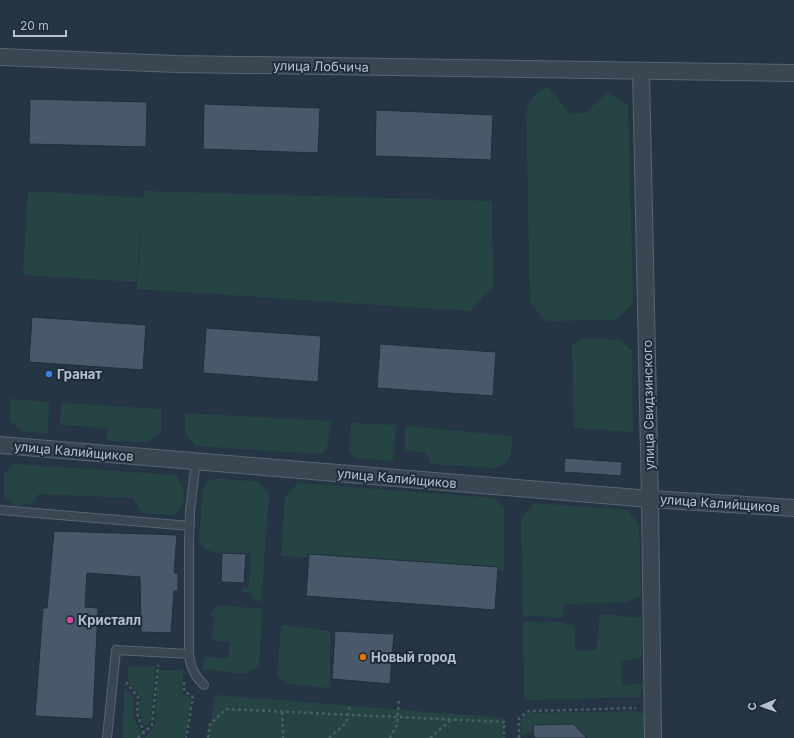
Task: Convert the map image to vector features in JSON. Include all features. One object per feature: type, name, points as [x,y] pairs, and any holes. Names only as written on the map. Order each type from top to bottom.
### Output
[{"type":"street","name":"улица Лобчича","points":[[0,57],[177,64],[794,73]]},
{"type":"street","name":"улица Свидзинского","points":[[641,71],[650,499],[653,738]]},
{"type":"street","name":"улица Калийщиков","points":[[0,445],[650,499],[794,508]]},
{"type":"lane","points":[[196,461],[190,526],[189,654],[193,671],[198,680],[204,685]]},
{"type":"lane","points":[[0,510],[190,526]]},
{"type":"lane","points":[[107,738],[116,650],[189,654]]},
{"type":"path","points":[[138,738],[152,725],[158,663]]},
{"type":"path","points":[[185,677],[184,691],[193,697],[186,738]]},
{"type":"path","points":[[124,680],[138,697],[137,713],[144,733]]},
{"type":"path","points":[[390,738],[397,726],[399,699]]},
{"type":"path","points":[[329,738],[346,723],[350,706]]},
{"type":"path","points":[[519,738],[519,718],[529,711],[638,708],[642,710]]},
{"type":"path","points":[[208,738],[210,724],[226,709],[504,722],[504,738]]},
{"type":"path","points":[[282,712],[283,738]]},
{"type":"path","points":[[430,738],[451,720]]},
{"type":"green space","points":[[548,87],[570,114],[585,113],[608,92],[628,105],[633,304],[615,320],[546,321],[530,303],[526,107],[536,93]]},
{"type":"green space","points":[[28,191],[144,198],[145,191],[492,201],[493,287],[470,311],[137,289],[143,204],[136,282],[23,275]]},
{"type":"green space","points":[[585,338],[621,340],[632,351],[633,432],[574,428],[572,344]]},
{"type":"green space","points":[[10,399],[49,402],[48,433],[23,432],[10,421]]},
{"type":"green space","points":[[61,403],[161,409],[161,432],[148,442],[107,441],[108,428],[60,425]]},
{"type":"green space","points":[[185,413],[331,421],[327,448],[322,454],[196,446],[185,434]]},
{"type":"green space","points":[[351,423],[396,425],[393,461],[356,458],[349,452]]},
{"type":"green space","points":[[405,426],[512,436],[510,455],[506,462],[496,468],[431,464],[426,452],[405,451]]},
{"type":"green space","points":[[14,464],[176,475],[184,495],[182,505],[175,515],[142,513],[133,498],[39,494],[32,503],[16,506],[4,496],[4,474]]},
{"type":"green space","points":[[217,478],[258,482],[269,494],[261,601],[253,601],[252,593],[242,592],[242,588],[249,587],[251,553],[217,553],[204,549],[199,539],[203,488],[208,481]]},
{"type":"green space","points":[[298,483],[495,498],[504,508],[504,570],[281,556],[285,497]]},
{"type":"green space","points":[[535,503],[627,510],[639,525],[641,595],[628,602],[564,604],[562,617],[523,616],[521,518]]},
{"type":"green space","points":[[218,605],[262,609],[259,666],[245,674],[202,669],[205,657],[229,658],[229,642],[212,640],[214,617],[210,614]]},
{"type":"green space","points":[[600,614],[641,618],[642,657],[621,661],[623,685],[643,684],[640,697],[524,700],[523,622],[563,622],[575,626],[575,651],[596,650]]},
{"type":"green space","points":[[281,625],[330,631],[330,688],[288,684],[277,677]]},
{"type":"green space","points":[[155,666],[151,722],[144,726],[138,707],[141,698],[128,680],[128,667]]},
{"type":"green space","points":[[158,670],[183,670],[182,694],[191,698],[185,738],[145,738],[155,726]]},
{"type":"green space","points":[[124,688],[134,698],[134,718],[142,735],[137,738],[123,738]]},
{"type":"green space","points":[[215,695],[504,718],[503,738],[208,738]]},
{"type":"green space","points":[[637,711],[645,715],[645,738],[587,738],[573,724],[533,730],[521,736],[521,720],[529,713]]},
{"type":"building","points":[[30,99],[147,102],[146,147],[29,144]]},
{"type":"building","points":[[204,104],[320,108],[318,153],[203,149]]},
{"type":"building","points":[[376,110],[493,115],[491,160],[375,156]]},
{"type":"building","points":[[32,317],[146,325],[143,370],[29,362]]},
{"type":"building","points":[[206,328],[321,336],[318,382],[203,373]]},
{"type":"building","points":[[380,344],[496,352],[493,396],[377,388]]},
{"type":"building","points":[[565,458],[622,462],[621,476],[564,472]]},
{"type":"building","name":"Кристалл","points":[[54,531],[177,535],[174,573],[178,573],[178,591],[174,591],[171,633],[141,632],[140,577],[87,573],[85,607],[98,608],[93,719],[35,716],[43,608],[47,608]]},
{"type":"building","points":[[222,553],[246,554],[244,583],[221,582]]},
{"type":"building","points":[[309,554],[498,567],[495,610],[306,596]]},
{"type":"building","name":"Новый город","points":[[335,631],[394,634],[390,684],[332,679]]},
{"type":"building","points":[[573,724],[587,738],[534,738],[533,725]]},
{"type":"place","name":"Гранат","points":[[49,374]]},
{"type":"place","name":"Кристалл","points":[[70,620]]},
{"type":"place","name":"Новый город","points":[[363,657]]}]
